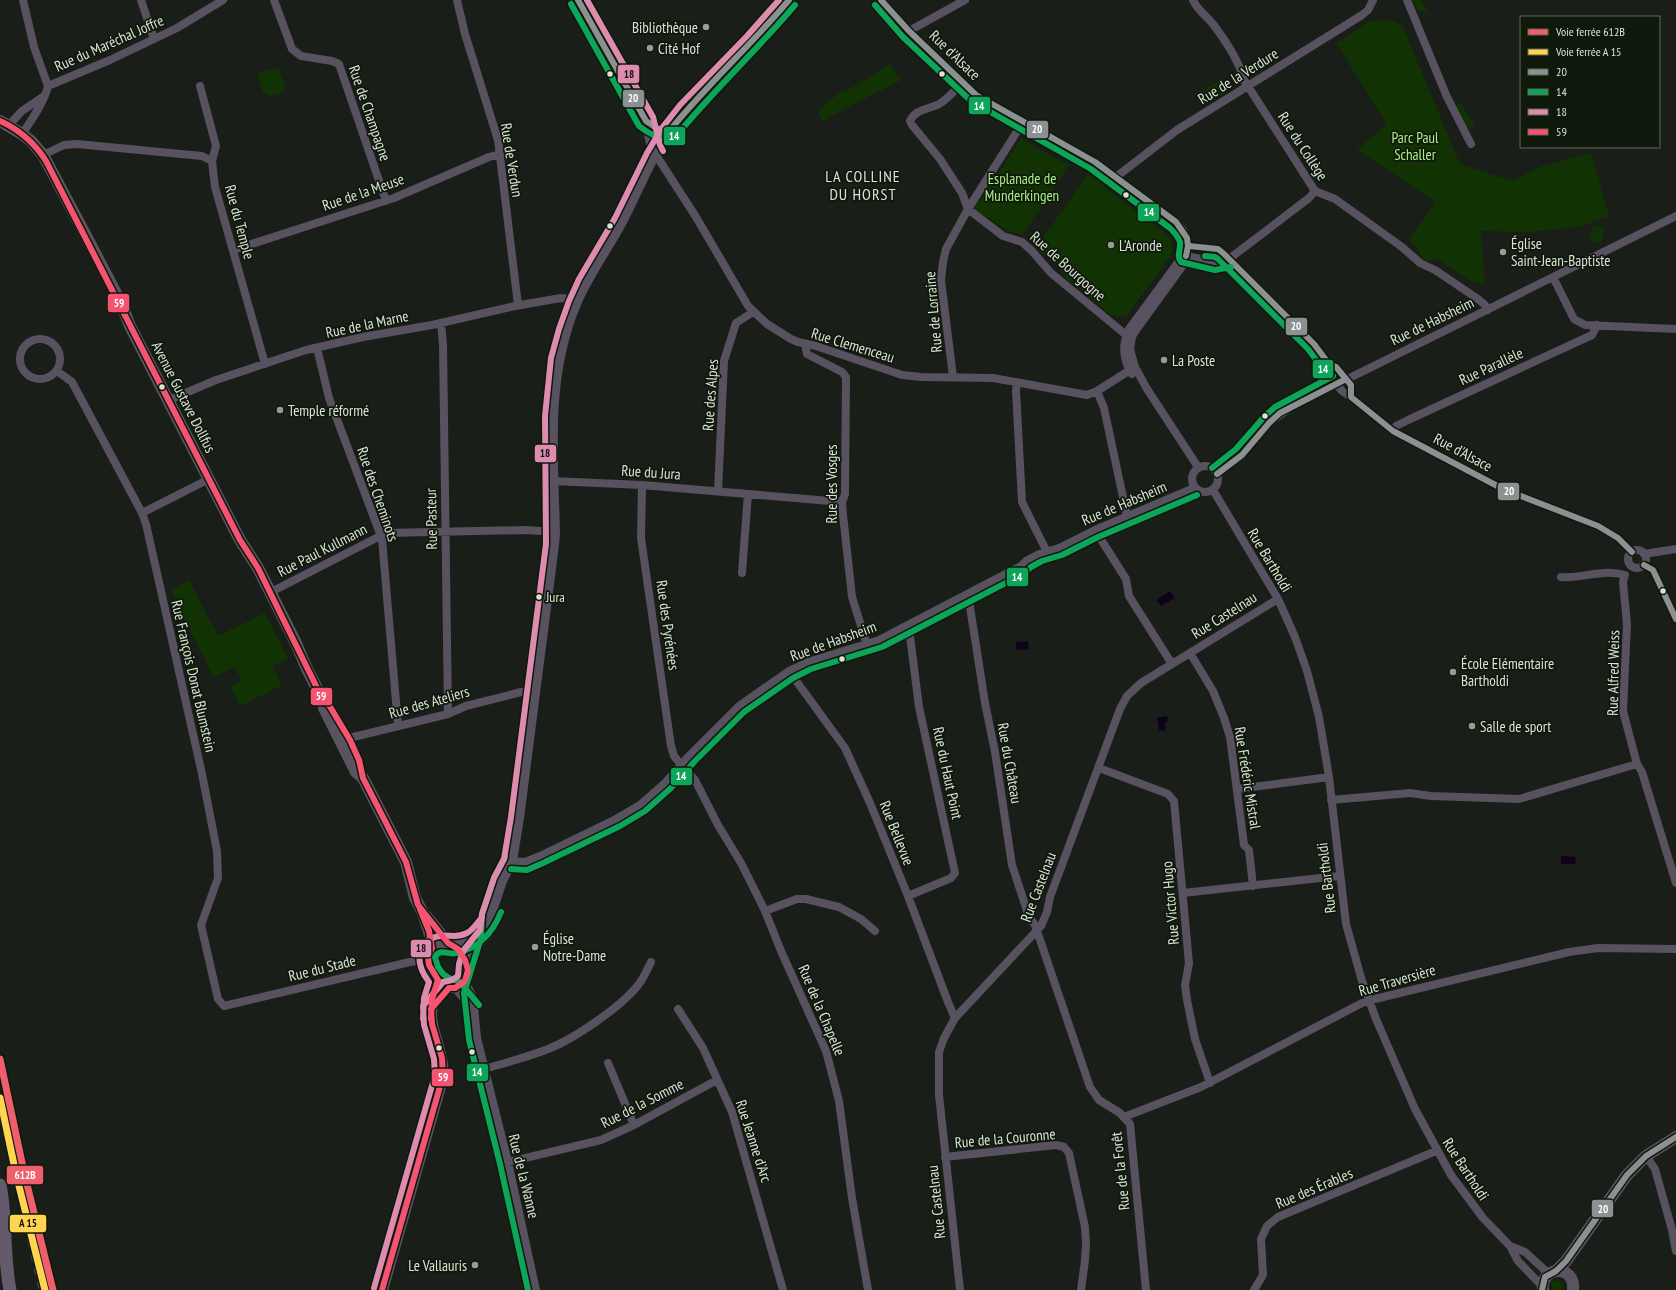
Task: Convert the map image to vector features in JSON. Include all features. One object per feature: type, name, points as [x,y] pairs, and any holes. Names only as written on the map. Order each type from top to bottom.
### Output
[{"type":"main road","name":"Avenue Gustave Dollfus","points":[[5,123],[31,141],[42,155],[84,232],[130,326],[243,546],[254,562],[270,592],[324,702],[324,708],[356,772],[364,778]]},
{"type":"main road","name":"Avenue Gustave Dollfus","points":[[324,702],[329,705],[349,738],[363,768],[364,778],[406,862],[415,898],[423,913],[432,948]]},
{"type":"main road","name":"Avenue Gustave Dollfus","points":[[423,913],[451,945]]},
{"type":"main road","points":[[431,1009],[467,976],[467,965],[458,949],[451,945],[440,943],[432,948],[428,954],[427,960],[432,972],[438,980],[456,986]]},
{"type":"main road","points":[[382,1290],[443,1076],[442,1058],[432,1024],[431,1009],[438,980]]},
{"type":"main road","points":[[1543,1289],[1545,1277],[1566,1261],[1620,1183],[1646,1156],[1676,1137]]},
{"type":"main road","points":[[0,1185],[4,1212],[6,1266],[10,1290]]},
{"type":"main road","points":[[1573,1290],[1573,1284],[1570,1276],[1572,1265],[1583,1248],[1590,1228]]},
{"type":"main road","points":[[1552,1272],[1563,1272],[1570,1276]]},
{"type":"street","points":[[22,134],[32,119],[48,86],[34,47],[23,0]]},
{"type":"street","points":[[141,0],[154,39]]},
{"type":"street","name":"Rue du Maréchal Joffre","points":[[48,86],[110,60],[177,28],[223,0]]},
{"type":"street","name":"Rue de Champagne","points":[[274,0],[292,49],[296,54],[332,61],[339,64],[386,200]]},
{"type":"street","name":"Rue de Verdun","points":[[457,0],[465,34],[498,140],[518,305]]},
{"type":"street","points":[[578,0],[646,121],[652,148],[656,155]]},
{"type":"street","points":[[467,965],[470,954],[488,934],[490,917],[502,881],[512,861],[519,818],[555,532],[552,420],[556,381],[561,354],[577,302],[618,230],[656,155],[671,129],[755,39],[789,0]]},
{"type":"street","name":"Rue d'Alsace","points":[[881,0],[909,31],[985,101],[1095,162],[1176,222],[1183,230],[1189,246],[1218,249],[1314,344],[1329,364],[1336,367],[1346,379]]},
{"type":"street","points":[[909,31],[965,0]]},
{"type":"street","name":"Rue du Collège","points":[[1193,0],[1213,24],[1240,67],[1244,80],[1316,191],[1334,199],[1402,247],[1420,263],[1435,270],[1485,304],[1488,310]]},
{"type":"street","name":"Rue de la Verdure","points":[[1116,177],[1177,130],[1362,15],[1368,10],[1373,0]]},
{"type":"street","points":[[1407,0],[1447,97],[1471,144]]},
{"type":"street","points":[[963,82],[940,103],[916,113],[912,116],[910,121],[940,159],[962,193],[968,209]]},
{"type":"street","name":"Rue du Temple","points":[[200,86],[216,146],[212,161],[215,187],[265,364]]},
{"type":"street","points":[[5,123],[44,96]]},
{"type":"street","points":[[646,121],[658,129],[671,129]]},
{"type":"street","name":"Rue de Lorraine","points":[[954,377],[941,280],[946,249],[968,209],[1023,122]]},
{"type":"street","points":[[42,155],[64,145],[77,144],[197,156],[212,161]]},
{"type":"street","name":"Rue de la Meuse","points":[[233,250],[386,200],[489,157],[500,154]]},
{"type":"street","name":"Rue Clemenceau","points":[[656,155],[696,217],[742,298],[753,312],[773,328],[791,338],[805,344],[816,346],[902,375],[921,377],[993,378],[1075,394],[1087,395],[1097,391],[1132,369]]},
{"type":"street","points":[[1186,256],[1216,262],[1229,259],[1309,198],[1316,191]]},
{"type":"street","points":[[962,193],[966,195],[978,195]]},
{"type":"street","name":"Rue de Bourgogne","points":[[968,209],[1003,236],[1022,242],[1051,273],[1129,337]]},
{"type":"street","name":"Rue de Habsheim","points":[[1217,474],[1242,455],[1270,422],[1280,414],[1346,379],[1676,216]]},
{"type":"street","points":[[1189,246],[1186,256],[1179,261],[1129,329],[1129,337],[1124,348],[1124,356],[1198,467]]},
{"type":"street","points":[[1552,278],[1574,319],[1585,325],[1676,329]]},
{"type":"street","name":"Rue de la Marne","points":[[169,400],[216,380],[306,350],[363,337],[441,323],[518,305],[561,298],[577,302]]},
{"type":"street","name":"Rue des Alpes","points":[[718,491],[724,361],[736,323],[753,312]]},
{"type":"street","name":"Rue Pasteur","points":[[441,323],[443,344],[448,714]]},
{"type":"street","name":"Rue Parallèle","points":[[1393,431],[1396,426],[1408,420],[1592,335],[1597,325]]},
{"type":"street","points":[[36,340],[42,340],[53,344],[59,354],[59,365],[56,371],[49,378],[44,379],[29,376],[25,373],[20,363],[23,348],[31,341],[36,340]]},
{"type":"street","name":"Rue des Vosges","points":[[805,344],[807,354],[842,372],[846,377],[845,494],[842,502],[852,597],[867,645]]},
{"type":"street","name":"Rue des Cheminots","points":[[317,348],[329,398],[383,547],[398,725]]},
{"type":"street","name":"Rue d'Alsace","points":[[1329,364],[1328,373],[1342,392],[1351,397],[1393,431],[1503,489],[1598,526],[1618,538],[1632,552]]},
{"type":"street","name":"Rue François Donat Blumstein","points":[[56,371],[72,382],[142,513],[146,524],[202,774],[217,851],[218,878],[201,925],[218,999],[224,1006]]},
{"type":"street","points":[[1346,379],[1350,385],[1351,397]]},
{"type":"street","points":[[1017,382],[1016,391],[1022,502],[1047,552]]},
{"type":"street","points":[[1097,391],[1104,408],[1127,516]]},
{"type":"street","points":[[1198,467],[1211,467],[1217,474],[1218,483],[1213,490],[1209,492],[1201,492],[1194,488],[1192,484],[1192,475],[1198,467]]},
{"type":"street","points":[[142,513],[209,479]]},
{"type":"street","name":"Rue du Jura","points":[[553,481],[642,485],[842,502]]},
{"type":"street","name":"Rue des Pyrénées","points":[[642,485],[642,546],[671,746],[674,756],[681,765]]},
{"type":"street","name":"Rue de Habsheim","points":[[512,861],[531,860],[616,819],[650,797],[739,706],[789,671],[808,662],[867,645],[906,627],[1021,566],[1026,561],[1059,548],[1095,530],[1194,488]]},
{"type":"street","name":"Rue Bartholdi","points":[[1213,490],[1278,599],[1295,637],[1307,671],[1319,717],[1329,777],[1339,876],[1346,924],[1354,958],[1369,1001],[1414,1109],[1436,1151],[1468,1200],[1510,1246],[1518,1261],[1543,1289]]},
{"type":"street","points":[[742,573],[748,494]]},
{"type":"street","name":"Rue Paul Kullmann","points":[[270,592],[386,533],[527,530],[555,532]]},
{"type":"street","points":[[1095,530],[1126,579],[1129,596],[1172,664]]},
{"type":"street","points":[[1631,566],[1628,559],[1632,552],[1637,550],[1644,554],[1676,549]]},
{"type":"street","points":[[1631,566],[1639,568],[1644,565],[1646,560],[1644,554]]},
{"type":"street","points":[[1644,565],[1652,570],[1676,619]]},
{"type":"street","points":[[1561,577],[1573,578],[1606,572],[1616,572],[1625,575],[1631,566]]},
{"type":"street","name":"Rue Alfred Weiss","points":[[1625,575],[1623,582],[1628,624],[1623,711],[1637,764],[1642,772],[1676,883]]},
{"type":"street","name":"Rue du Château","points":[[968,594],[1012,865],[1029,917],[1035,925],[1037,932]]},
{"type":"street","name":"Rue Castelnau","points":[[960,1290],[939,1095],[939,1052],[944,1038],[955,1018],[1037,932],[1044,919],[1050,897],[1120,709],[1127,696],[1142,683],[1278,599]]},
{"type":"street","name":"Rue du Haut Point","points":[[906,627],[910,636],[920,712],[954,873],[951,878],[908,896]]},
{"type":"street","name":"Rue Frédéric Mistral","points":[[1190,653],[1213,691],[1230,737],[1244,845],[1248,850],[1253,886]]},
{"type":"street","name":"Rue Bellevue","points":[[789,671],[845,748],[870,803],[908,896],[955,1018]]},
{"type":"street","name":"Rue des Ateliers","points":[[349,738],[448,714],[466,706],[521,692],[535,691]]},
{"type":"street","points":[[335,729],[340,732],[345,739],[349,738]]},
{"type":"street","points":[[1331,800],[1410,793],[1431,796],[1519,800],[1637,764]]},
{"type":"street","name":"Rue de la Chapelle","points":[[681,765],[698,785],[718,826],[741,863],[765,911],[826,1051],[839,1101],[852,1198],[868,1290]]},
{"type":"street","name":"Rue Victor Hugo","points":[[1099,768],[1168,794],[1174,801],[1189,963],[1185,985],[1195,1039],[1210,1083]]},
{"type":"street","points":[[1237,789],[1329,777]]},
{"type":"street","points":[[1183,893],[1339,876]]},
{"type":"street","points":[[765,911],[797,899],[806,899],[839,907],[861,919],[875,931]]},
{"type":"street","points":[[451,945],[473,939],[482,930],[490,917]]},
{"type":"street","name":"Rue de la Forêt","points":[[1037,932],[1090,1087],[1099,1100],[1124,1117],[1130,1124],[1146,1290]]},
{"type":"street","name":"Rue Traversière","points":[[1124,1117],[1210,1083],[1362,1003],[1490,970],[1569,952],[1598,948],[1676,949]]},
{"type":"street","name":"Rue du Stade","points":[[224,1006],[402,964],[427,960]]},
{"type":"street","points":[[484,1069],[560,1044],[602,1017],[622,1001],[640,982],[651,962]]},
{"type":"street","name":"Rue de la Wanne","points":[[456,986],[473,1010],[477,1038],[508,1162],[536,1290]]},
{"type":"street","name":"Rue Jeanne d'Arc","points":[[678,1009],[703,1048],[732,1112],[783,1290]]},
{"type":"street","points":[[608,1063],[634,1125]]},
{"type":"street","name":"Rue de la Somme","points":[[508,1162],[601,1140],[634,1125],[717,1080]]},
{"type":"street","name":"Rue de la Couronne","points":[[945,1157],[1056,1145],[1064,1147],[1069,1153],[1084,1227],[1086,1260],[1080,1290]]},
{"type":"street","name":"Rue des Érables","points":[[1254,1290],[1263,1275],[1261,1239],[1267,1226],[1272,1221],[1278,1217],[1436,1151]]},
{"type":"street","points":[[1646,1156],[1655,1169],[1672,1230],[1676,1251]]},
{"type":"street","name":"Rue Bartholdi","points":[[1510,1246],[1525,1252],[1552,1272]]},
{"type":"green space","points":[[1413,0],[1421,0],[1429,13],[1426,14],[1425,11],[1417,10]]},
{"type":"green space","name":"Parc Paul Schaller","points":[[1390,20],[1402,25],[1460,164],[1511,181],[1542,166],[1591,153],[1609,216],[1579,227],[1527,232],[1481,231],[1485,283],[1472,282],[1438,259],[1428,261],[1422,259],[1417,247],[1408,240],[1436,202],[1357,150],[1387,124],[1336,43],[1370,21]]},
{"type":"green space","points":[[890,64],[901,80],[822,121],[818,111],[841,91],[845,92]]},
{"type":"green space","points":[[278,68],[285,85],[283,92],[271,96],[263,92],[257,73]]},
{"type":"green space","points":[[1220,80],[1227,92],[1208,103],[1201,92]]},
{"type":"green space","points":[[1460,102],[1476,127],[1467,127],[1464,125],[1456,105]]},
{"type":"green space","name":"Esplanade de Munderkingen","points":[[1021,139],[1069,165],[1023,234],[1010,232],[974,209]]},
{"type":"green space","points":[[1088,174],[1170,237],[1173,249],[1170,257],[1126,317],[1111,315],[1067,279],[1059,266],[1036,248]]},
{"type":"green space","points":[[1593,225],[1605,229],[1601,244],[1589,240]]},
{"type":"green space","points":[[189,580],[218,636],[265,613],[288,659],[272,666],[282,685],[240,706],[230,687],[242,681],[235,667],[214,677],[171,591]]},
{"type":"green space","points":[[190,643],[193,659],[185,661],[182,645]]},
{"type":"green space","points":[[1557,1280],[1563,1286],[1559,1291],[1553,1290],[1551,1286],[1553,1282]]},
{"type":"shaded area","points":[[1170,591],[1175,598],[1161,606],[1156,600]]},
{"type":"shaded area","points":[[1028,641],[1029,649],[1016,650],[1016,642]]},
{"type":"shaded area","points":[[1167,716],[1168,721],[1165,722],[1166,730],[1159,731],[1157,718]]},
{"type":"shaded area","points":[[1561,856],[1576,857],[1575,864],[1561,864]]},
{"type":"railway","points":[[0,1118],[40,1290]]},
{"type":"rail line","name":"612B","points":[[0,1059],[24,1172],[53,1290]]},
{"type":"transit line","name":"20","points":[[578,0],[646,121],[658,129],[671,129]]},
{"type":"transit line","name":"18","points":[[587,0],[653,117],[663,151]]},
{"type":"transit line","name":"18","points":[[374,1288],[435,1075],[434,1059],[424,1025],[423,1006],[443,982],[452,980],[458,976],[459,964],[463,951],[480,930],[482,914],[494,878],[504,859],[511,817],[546,544],[545,416],[551,358],[559,329],[579,279],[615,218],[647,153],[662,128],[680,105],[747,36],[779,0]]},
{"type":"transit line","name":"20","points":[[671,129],[789,0]]},
{"type":"transit line","name":"20","points":[[881,0],[909,31],[976,95],[1095,162],[1176,222],[1187,238],[1188,246],[1186,256]]},
{"type":"transit line","name":"14","points":[[571,4],[639,126],[647,132],[667,138],[677,135],[795,5]]},
{"type":"transit line","name":"14","points":[[875,5],[903,37],[971,101],[1091,169],[1170,228],[1180,242],[1179,255],[1181,262],[1215,270],[1231,267]]},
{"type":"transit line","name":"59","points":[[0,121],[14,128],[26,137],[37,148],[46,161],[240,540],[258,568],[324,702],[329,705],[350,740],[359,760],[363,778],[406,862],[418,905],[448,943],[458,949],[465,960],[468,970],[465,981],[455,988],[449,988],[431,1009],[432,1024],[442,1058],[443,1076],[382,1290]]},
{"type":"transit line","name":"20","points":[[1189,246],[1218,249],[1223,253],[1314,344],[1329,364],[1336,367],[1351,385],[1351,397],[1393,431],[1503,489],[1598,526],[1618,538],[1632,552]]},
{"type":"transit line","name":"14","points":[[1205,256],[1215,257],[1218,259],[1308,349],[1323,369],[1333,376],[1275,407],[1264,417],[1236,449],[1212,468]]},
{"type":"transit line","name":"20","points":[[1217,474],[1242,455],[1270,422],[1280,413],[1346,379]]},
{"type":"transit line","name":"14","points":[[511,869],[527,870],[620,826],[645,811],[671,788],[695,761],[744,712],[793,678],[811,669],[882,647],[1025,573],[1031,567],[1042,561],[1062,555],[1098,537],[1197,495]]},
{"type":"transit line","name":"20","points":[[1644,565],[1653,570],[1676,619]]},
{"type":"transit line","name":"14","points":[[505,857],[494,878],[482,914],[481,938],[464,993],[469,1040],[500,1164],[528,1290]]},
{"type":"transit line","name":"59","points":[[420,909],[429,931],[432,948],[428,957],[429,965],[438,980],[432,999],[431,1019]]},
{"type":"transit line","name":"14","points":[[479,1005],[460,982],[443,974],[438,967],[435,957],[437,954],[442,952],[454,954],[465,951],[478,943],[494,926],[501,912]]},
{"type":"transit line","name":"18","points":[[423,1019],[424,998],[429,982],[421,968],[421,948],[425,942],[431,938],[440,936],[459,936],[469,932],[482,917]]},
{"type":"transit line","points":[[0,1098],[16,1174],[45,1290]]},
{"type":"transit line","name":"20","points":[[1542,1290],[1545,1277],[1556,1271],[1566,1261],[1627,1175],[1646,1156],[1676,1137]]},
{"type":"place","name":"Bibliothèque","points":[[706,27]]},
{"type":"place","name":"Cité Hof","points":[[650,48]]},
{"type":"place","name":"L'Aronde","points":[[1111,245]]},
{"type":"place","name":"Église Saint-Jean-Baptiste","points":[[1503,252]]},
{"type":"place","name":"La Poste","points":[[1164,360]]},
{"type":"place","name":"Temple réformé","points":[[280,410]]},
{"type":"place","name":"Jura","points":[[539,597]]},
{"type":"place","name":"École Elémentaire Bartholdi","points":[[1453,672]]},
{"type":"place","name":"Salle de sport","points":[[1472,726]]},
{"type":"place","name":"Église Notre-Dame","points":[[535,947]]},
{"type":"place","name":"Le Vallauris","points":[[475,1265]]},
{"type":"district","name":"LA COLLINE DU HORST","points":[[863,185]]}]
